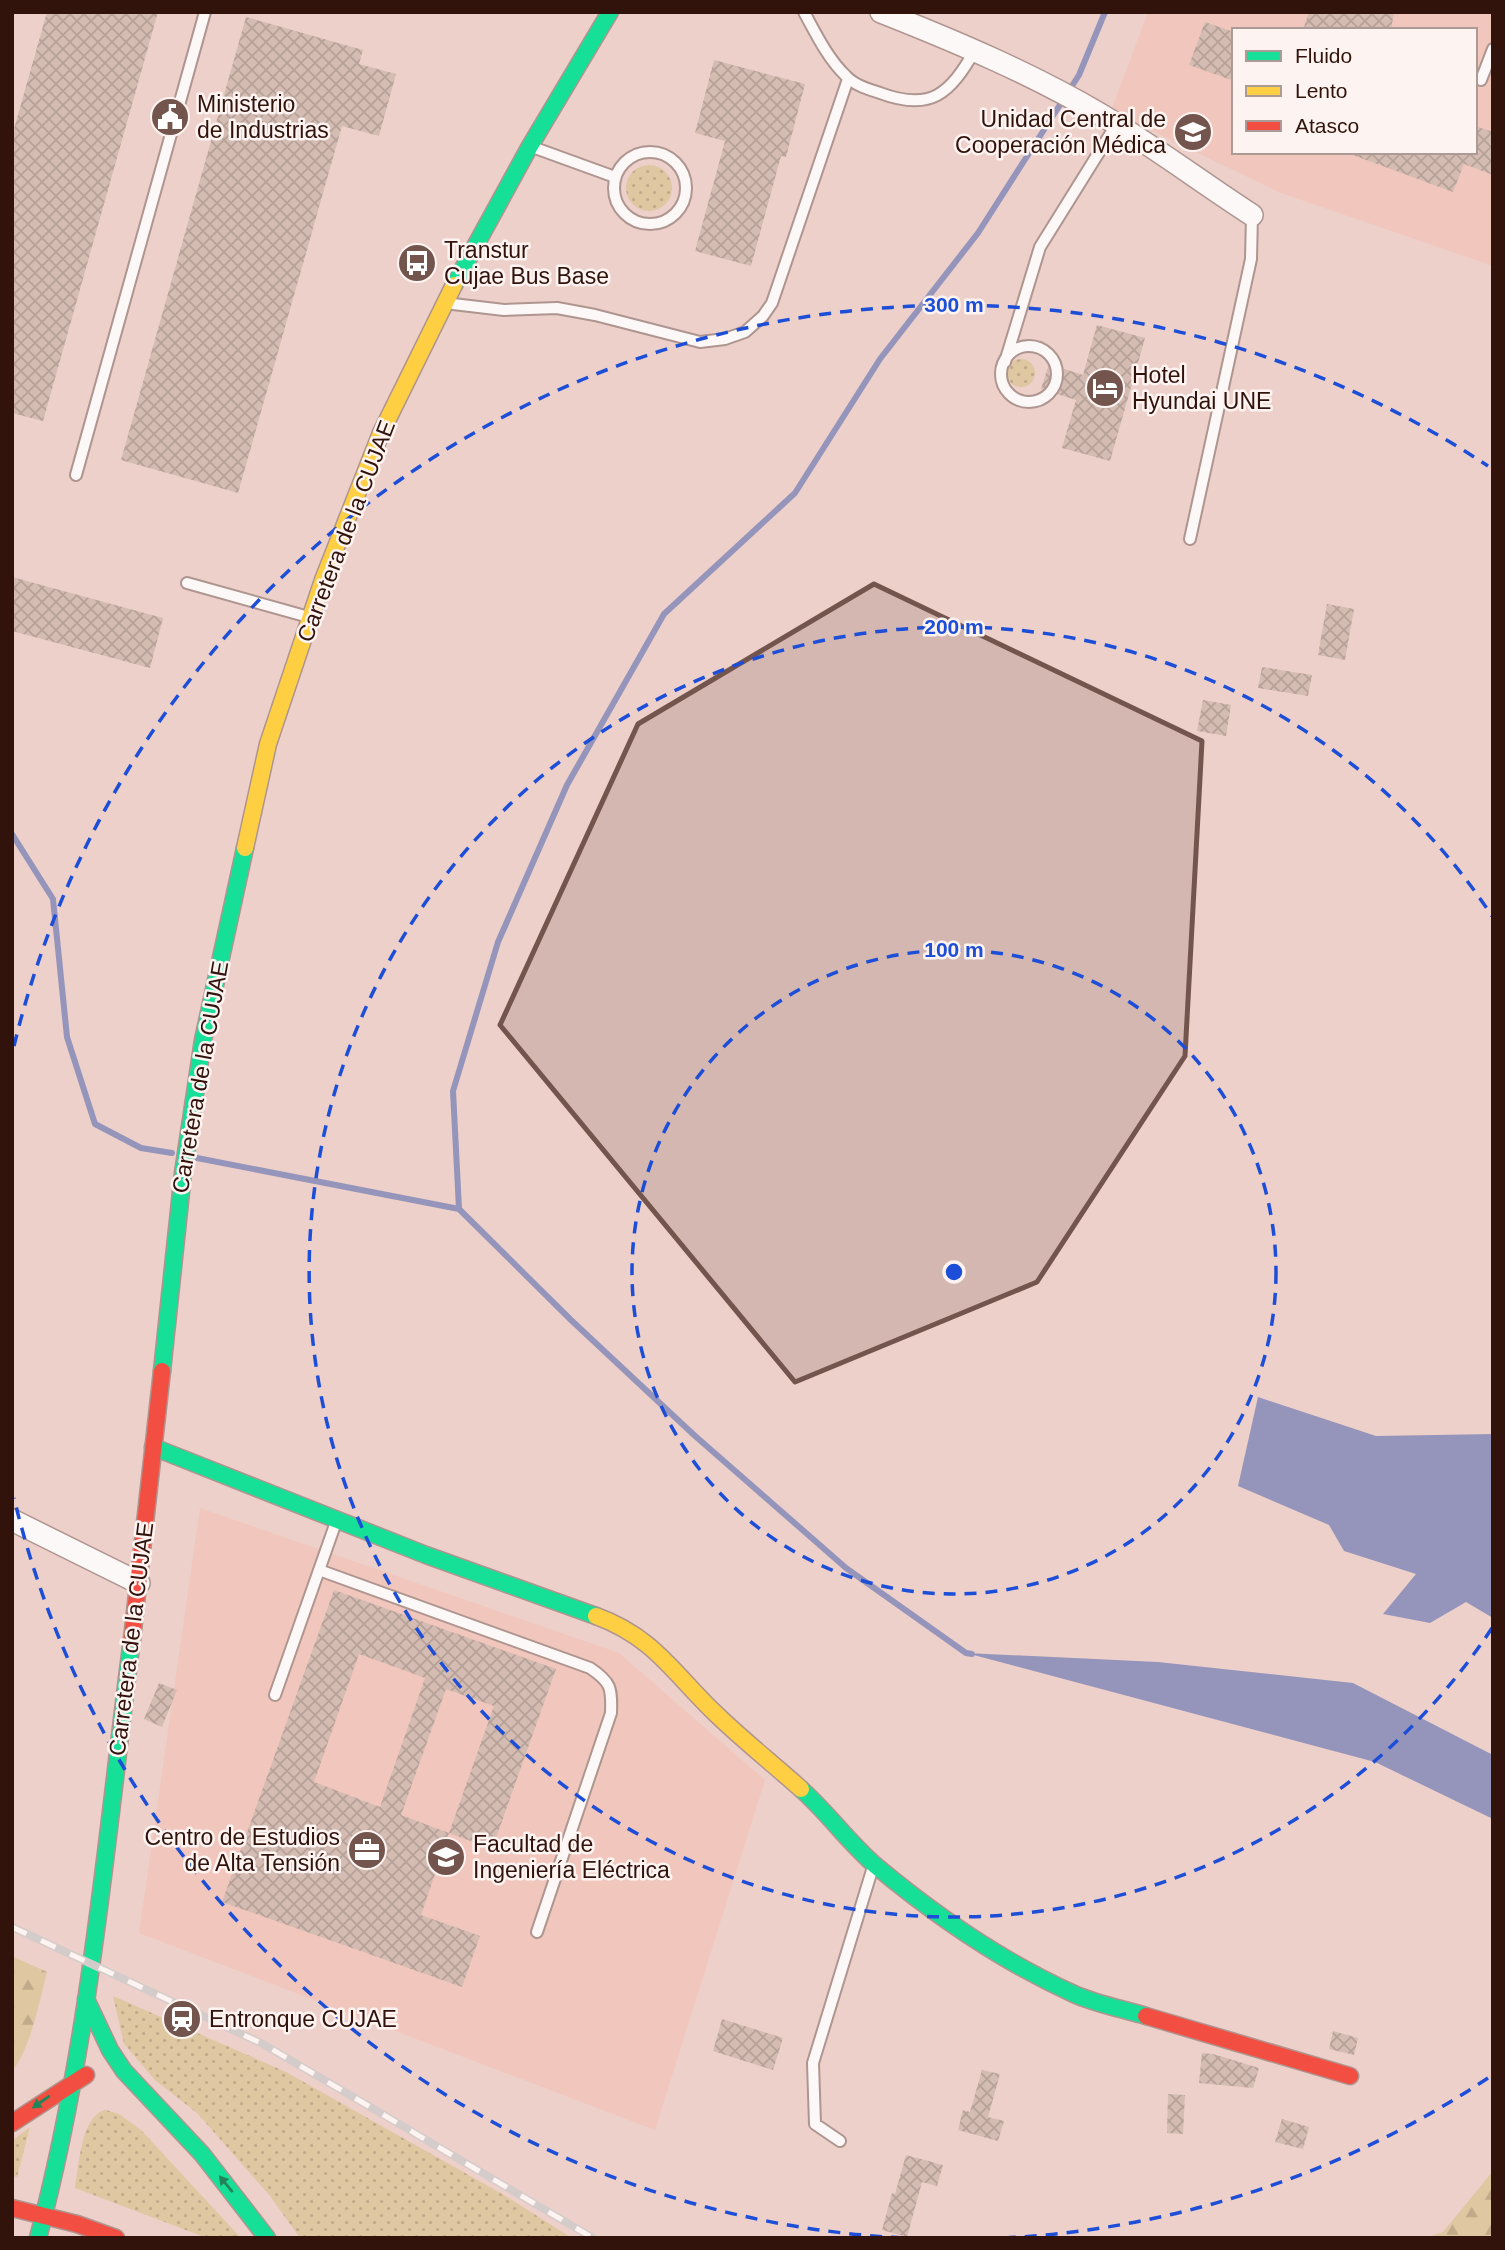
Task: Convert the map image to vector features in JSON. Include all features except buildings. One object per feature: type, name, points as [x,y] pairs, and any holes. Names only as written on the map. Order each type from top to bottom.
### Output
[{"type":"main road","name":"Carretera de la CUJAE","points":[[38,2238],[72,2082],[86,1999],[139,1583],[192,1107],[205,1027],[265,757],[323,580],[381,433],[444,303],[530,146],[610,12]]},
{"type":"main road","points":[[153,1447],[426,1555],[615,1623],[654,1648],[715,1713],[824,1810],[874,1864],[939,1915],[994,1951],[1076,1996],[1350,2076]]},
{"type":"main road","points":[[86,1999],[110,2050],[124,2071],[202,2154],[267,2238]]},
{"type":"main road","points":[[12,2123],[72,2082],[104,2072],[139,2087]]},
{"type":"main road","points":[[12,2208],[116,2238]]},
{"type":"street","points":[[881,12],[975,50],[1086,106],[1252,215]]},
{"type":"street","points":[[12,1520],[139,1583]]},
{"type":"lane","points":[[76,475],[205,12]]},
{"type":"lane","points":[[804,12],[836,65],[848,79],[900,101],[918,102],[933,98],[948,88],[959,77],[975,50]]},
{"type":"lane","points":[[1481,80],[1493,49]]},
{"type":"lane","points":[[444,303],[505,310],[557,308],[700,342],[725,339],[745,332],[763,316],[772,303],[848,79]]},
{"type":"lane","points":[[1005,362],[1017,350],[1026,347],[1044,351],[1056,366],[1055,385],[1042,399],[1033,402],[1016,399],[1004,387],[1002,379],[1005,362],[1040,247],[1116,125]]},
{"type":"lane","points":[[530,146],[615,177]]},
{"type":"lane","points":[[639,152],[663,153],[673,160],[685,180],[686,192],[682,204],[666,221],[642,224],[631,219],[615,201],[615,177],[620,166],[639,152]]},
{"type":"lane","points":[[1190,539],[1251,259],[1252,215]]},
{"type":"lane","points":[[187,583],[311,617]]},
{"type":"lane","points":[[275,1695],[337,1519]]},
{"type":"lane","points":[[319,1570],[590,1668],[607,1679],[611,1694],[611,1713],[537,1932]]},
{"type":"lane","points":[[840,2141],[816,2124],[813,2063],[874,1864]]},
{"type":"highlighted area","points":[[874,584],[1202,741],[1185,1056],[1037,1282],[795,1382],[500,1025],[638,724]]},
{"type":"shaded area","name":"Unidad Central de Cooperación Médica","points":[[1148,12],[1493,12],[1493,266],[1281,193],[1111,111]]},
{"type":"shaded area","name":"Facultad de Ingeniería Eléctrica","points":[[200,1508],[619,1653],[765,1780],[655,2130],[139,1933]]},
{"type":"green space","points":[[649,165],[665,172],[672,188],[665,204],[649,211],[633,204],[626,188],[633,172]]},
{"type":"green space","points":[[1021,359],[1031,363],[1035,373],[1031,383],[1021,387],[1011,383],[1007,373],[1011,363]]},
{"type":"green space","points":[[12,1956],[47,1972],[29,2038],[12,2071]]},
{"type":"green space","points":[[113,1996],[286,2072],[504,2195],[572,2238],[300,2238],[270,2196],[197,2113],[155,2080],[124,2044]]},
{"type":"green space","points":[[106,2110],[119,2114],[141,2130],[241,2238],[207,2238],[75,2188],[86,2131],[91,2121]]},
{"type":"green space","points":[[30,2127],[17,2177],[12,2176],[12,2141]]},
{"type":"green space","points":[[1493,2171],[1493,2238],[1425,2238],[1443,2232]]},
{"type":"water","points":[[1258,1397],[1376,1436],[1493,1434],[1493,1618],[1466,1602],[1430,1623],[1383,1614],[1416,1574],[1344,1551],[1329,1525],[1238,1486]]},
{"type":"water","points":[[966,1653],[1158,1662],[1353,1683],[1493,1755],[1493,1819],[1375,1762]]},
{"type":"waterway","points":[[459,1209],[453,1091],[498,942],[567,785],[664,614],[795,493],[880,359],[978,233],[1079,75],[1105,12]]},
{"type":"waterway","points":[[12,834],[53,899],[67,1037],[95,1124],[141,1148],[172,1153]]},
{"type":"waterway","points":[[197,1158],[459,1209],[571,1320],[694,1435],[846,1568],[966,1653],[972,1654]]},
{"type":"railway","points":[[12,1927],[263,2044],[593,2238]]},
{"type":"traffic: fast","points":[[454,285],[530,146],[610,12]]},
{"type":"traffic: fast","points":[[162,1371],[183,1173],[203,1040],[245,848]]},
{"type":"traffic: fast","points":[[153,1447],[426,1555],[596,1616]]},
{"type":"traffic: fast","points":[[38,2238],[56,2164],[84,2016],[132,1639]]},
{"type":"traffic: fast","points":[[801,1789],[876,1866],[971,1937],[1022,1968],[1074,1994],[1146,2016]]},
{"type":"traffic: fast","points":[[86,1999],[110,2050],[124,2071],[202,2154],[267,2238]]},
{"type":"traffic: slow","points":[[245,848],[268,744],[323,580],[381,433],[454,285]]},
{"type":"traffic: slow","points":[[596,1616],[616,1625],[648,1646],[726,1724],[801,1789]]},
{"type":"traffic: jam","points":[[132,1639],[162,1371]]},
{"type":"traffic: jam","points":[[1146,2016],[1350,2076]]},
{"type":"traffic: jam","points":[[12,2123],[86,2075]]},
{"type":"traffic: jam","points":[[12,2208],[77,2224],[116,2238]]},
{"type":"place","name":"Ministerio de Industrias","points":[[170,117]]},
{"type":"place","name":"Unidad Central de Cooperación Médica","points":[[1193,132]]},
{"type":"place","name":"Transtur Cujae Bus Base","points":[[417,263]]},
{"type":"place","name":"Hotel Hyundai UNE","points":[[1105,388]]},
{"type":"place","name":"Centro de Estudios de Alta Tensión","points":[[367,1850]]},
{"type":"place","name":"Facultad de Ingeniería Eléctrica","points":[[446,1857]]},
{"type":"place","name":"Entronque CUJAE","points":[[182,2019]]}]
